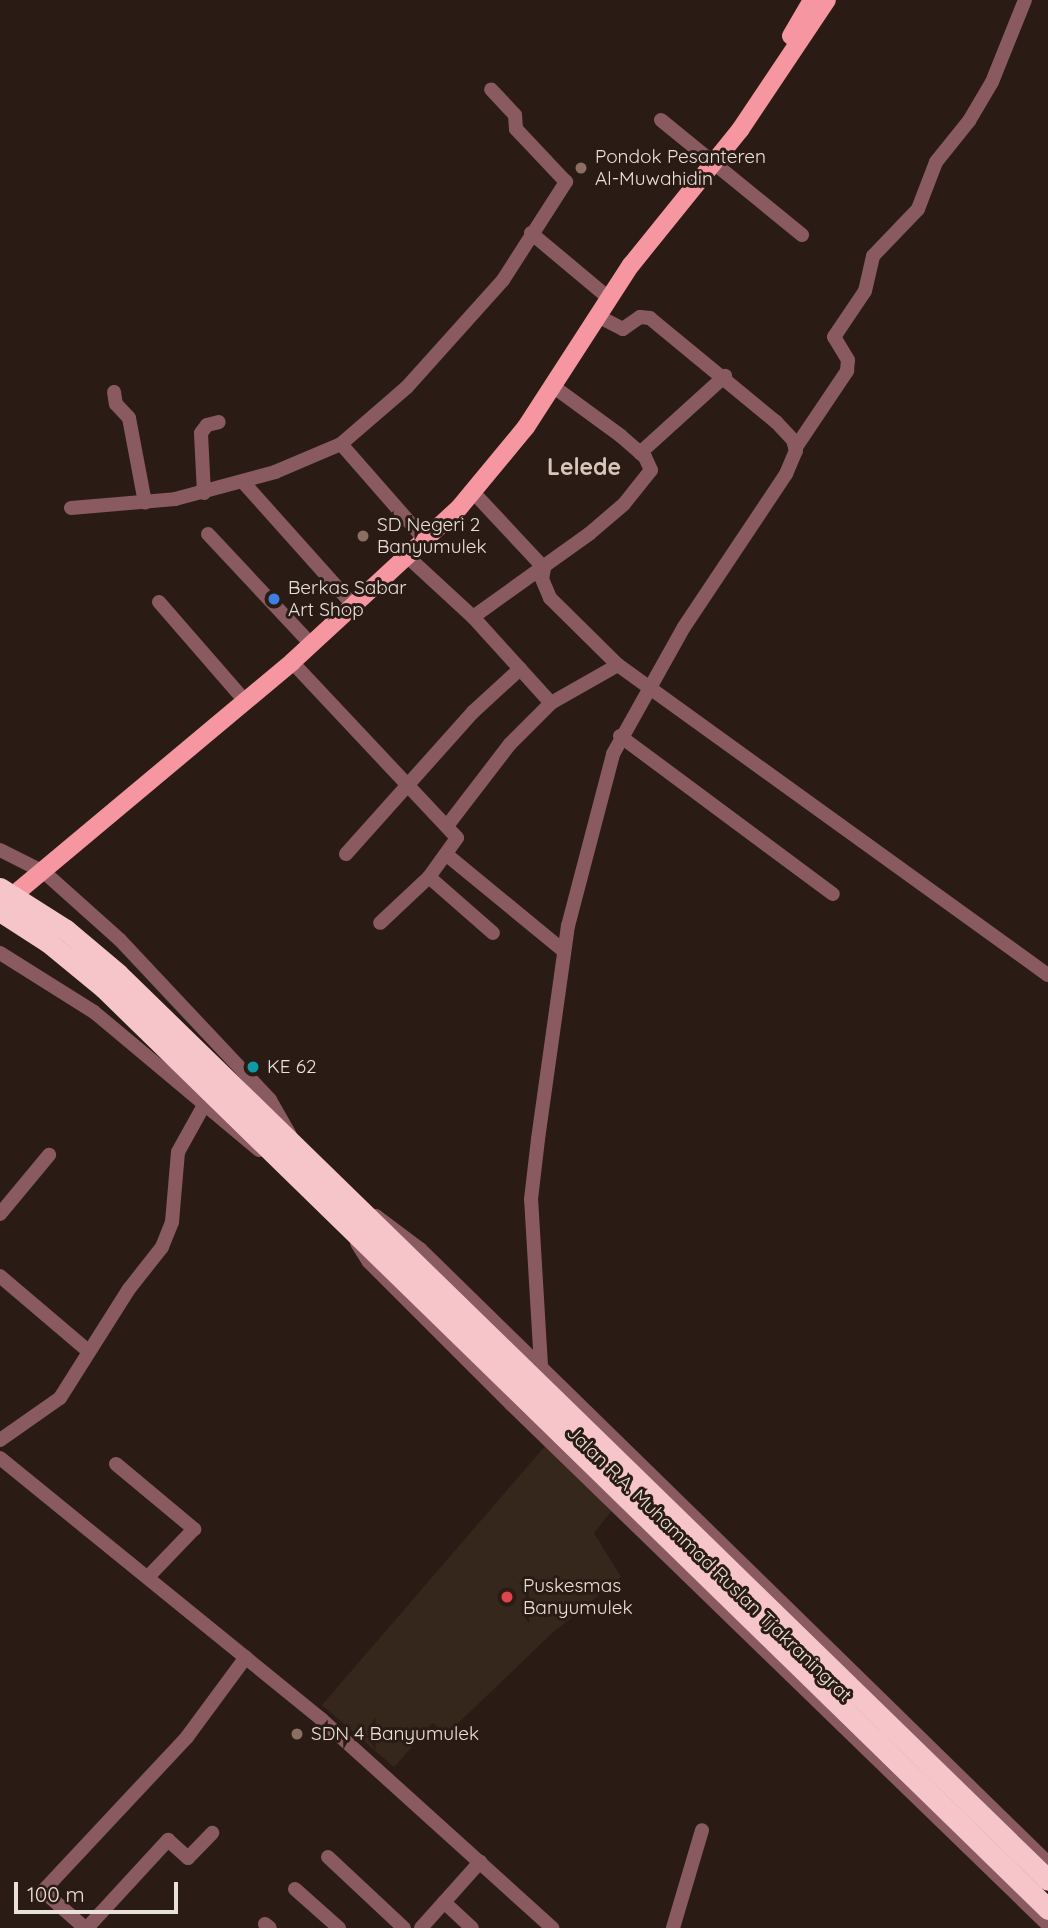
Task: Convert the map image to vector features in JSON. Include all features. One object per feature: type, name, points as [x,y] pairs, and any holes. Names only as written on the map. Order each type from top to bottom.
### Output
[{"type":"highway","name":"Jalan R.A. Muhammad Ruslan Tjakraningrat","points":[[4,903],[93,951],[362,1209],[1048,1880]]},
{"type":"highway","name":"Jalan R.A. Muhammad Ruslan Tjakraningrat","points":[[4,903],[89,975],[1048,1909]]},
{"type":"main road","points":[[771,87],[780,58],[812,0]]},
{"type":"main road","points":[[4,903],[312,645],[409,558],[473,492],[554,387],[643,248],[715,163],[771,87],[827,0]]},
{"type":"street","points":[[541,1366],[531,1199],[572,905],[620,736],[684,627],[786,474],[796,447],[847,371],[848,360],[834,337],[865,290],[873,256],[918,209],[936,162],[969,121],[992,82],[1026,0]]},
{"type":"street","points":[[71,508],[145,503],[204,493],[243,482],[341,444],[397,396],[463,327],[503,280],[566,179],[516,129],[515,115],[491,89]]},
{"type":"street","points":[[661,120],[802,235]]},
{"type":"street","points":[[531,233],[610,299]]},
{"type":"street","points":[[599,317],[623,329],[645,316],[725,376],[762,409],[796,447]]},
{"type":"street","points":[[640,453],[725,376]]},
{"type":"street","points":[[473,617],[544,568],[624,504],[652,468],[640,453],[554,387]]},
{"type":"street","points":[[114,392],[117,404],[128,416],[145,503]]},
{"type":"street","points":[[204,493],[202,430],[219,422]]},
{"type":"street","points":[[341,444],[426,541]]},
{"type":"street","points":[[243,482],[354,606]]},
{"type":"street","points":[[473,492],[544,568]]},
{"type":"street","points":[[208,534],[312,645]]},
{"type":"street","points":[[409,558],[473,617],[551,703]]},
{"type":"street","points":[[544,568],[542,579],[550,598],[618,665],[1048,975]]},
{"type":"street","points":[[159,602],[245,701]]},
{"type":"street","points":[[292,662],[457,838],[429,877],[380,923]]},
{"type":"street","points":[[447,826],[510,744],[551,703],[618,665]]},
{"type":"street","points":[[346,854],[410,787],[473,712],[520,669]]},
{"type":"street","points":[[620,736],[832,894]]},
{"type":"street","name":"Jalan R.A. Muhammad Ruslan Tjakraningrat","points":[[0,850],[44,872],[120,940],[270,1100],[294,1144]]},
{"type":"street","points":[[447,855],[564,951]]},
{"type":"street","points":[[429,877],[493,933]]},
{"type":"street","name":"Jalan R.A. Muhammad Ruslan Tjakraningrat","points":[[0,953],[94,1012],[204,1105],[285,1166]]},
{"type":"street","points":[[0,1440],[56,1402],[88,1351],[162,1247],[172,1222],[174,1163],[191,1121],[204,1105]]},
{"type":"street","points":[[0,1214],[49,1155]]},
{"type":"street","name":"Jalan R.A. Muhammad Ruslan Tjakraningrat","points":[[362,1209],[420,1249],[1048,1863]]},
{"type":"street","name":"Jalan R.A. Muhammad Ruslan Tjakraningrat","points":[[348,1228],[369,1262],[1048,1925]]},
{"type":"street","points":[[0,1276],[88,1351]]},
{"type":"street","points":[[0,1458],[246,1657],[380,1770],[552,1928]]},
{"type":"street","points":[[116,1464],[194,1529],[148,1577]]},
{"type":"street","points":[[212,1833],[188,1858],[168,1840],[86,1928],[43,1891],[187,1737],[246,1657]]},
{"type":"street","points":[[673,1928],[702,1830]]},
{"type":"street","points":[[328,1857],[404,1928]]},
{"type":"street","points":[[421,1928],[480,1862]]},
{"type":"street","points":[[295,1889],[339,1928]]},
{"type":"street","points":[[444,1902],[472,1928]]},
{"type":"shaded area","name":"Puskesmas Banyumulek","points":[[546,1445],[613,1509],[594,1533],[621,1577],[550,1635],[446,1735],[433,1723],[394,1767],[322,1705]]},
{"type":"place","name":"Pondok Pesanteren Al-Muwahidin","points":[[581,168]]},
{"type":"place","name":"SD Negeri 2 Banyumulek","points":[[363,536]]},
{"type":"place","name":"Berkas Sabar Art Shop","points":[[274,599]]},
{"type":"place","name":"KE 62","points":[[253,1067]]},
{"type":"place","name":"Puskesmas Banyumulek","points":[[507,1597]]},
{"type":"place","name":"SDN 4 Banyumulek","points":[[297,1734]]},
{"type":"district","name":"Lelede","points":[[584,467]]}]
